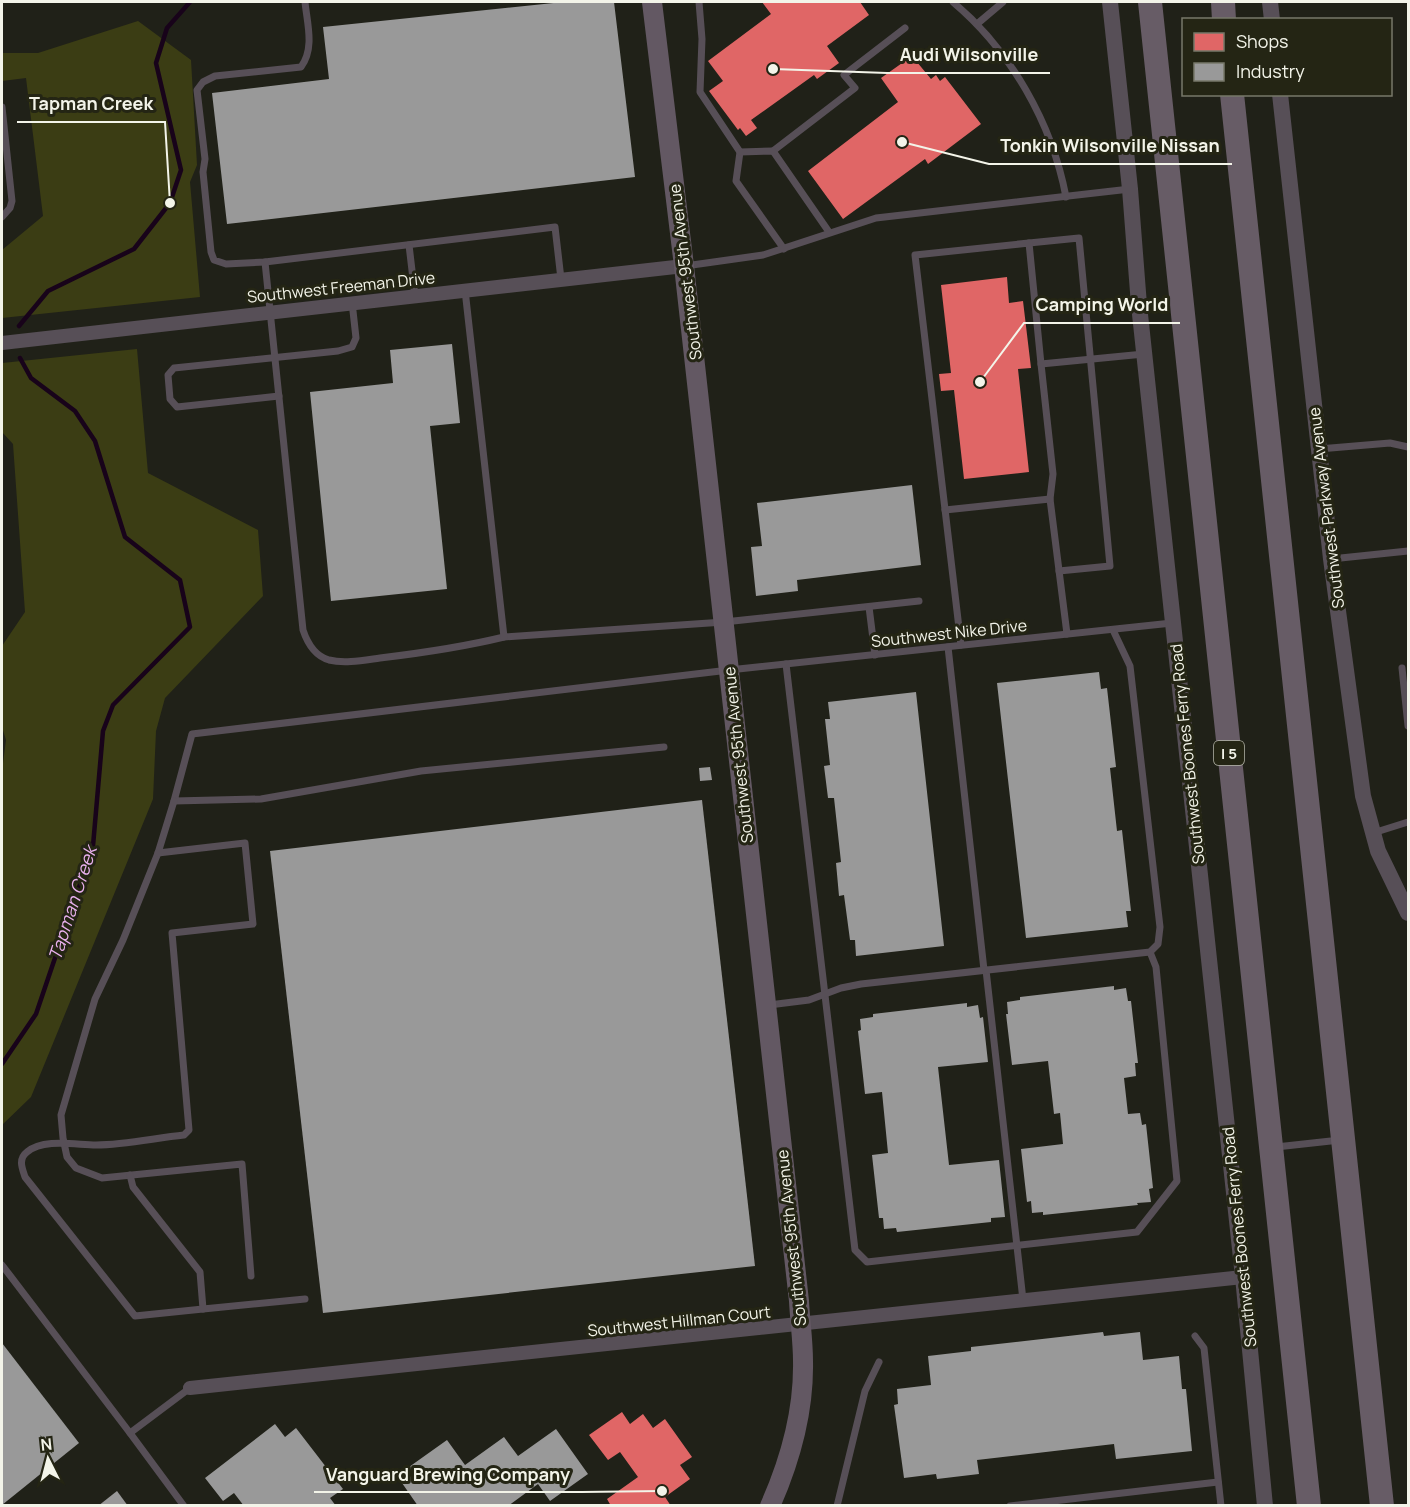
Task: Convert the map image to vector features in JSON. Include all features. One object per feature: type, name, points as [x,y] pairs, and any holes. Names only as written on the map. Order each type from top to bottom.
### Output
[{"type":"highway","name":"I 5","points":[[1150,2],[1309,1506]]},
{"type":"highway","points":[[1222,2],[1224,18]]},
{"type":"highway","points":[[1232,96],[1382,1506]]},
{"type":"main road","name":"Southwest 95th Avenue","points":[[652,2],[684,266],[801,1325],[803,1362],[799,1412],[774,1502]]},
{"type":"street","name":"Southwest Boones Ferry Road","points":[[1110,2],[1130,189],[1144,354],[1243,1277],[1265,1506]]},
{"type":"street","points":[[1270,2],[1272,18]]},
{"type":"street","name":"Southwest Parkway Avenue","points":[[1280,96],[1318,449],[1360,777],[1372,833],[1387,872],[1408,913]]},
{"type":"street","name":"Southwest Freeman Drive","points":[[2,343],[684,266]]},
{"type":"street","name":"Southwest Hillman Court","points":[[190,1388],[1243,1277]]},
{"type":"lane","points":[[305,2],[309,43],[308,57],[301,67],[215,76],[203,82],[197,90],[205,159],[203,172],[211,252],[214,260],[226,264],[265,262],[555,227],[561,279]]},
{"type":"lane","points":[[699,2],[702,39],[700,92],[740,152],[736,181],[784,249]]},
{"type":"lane","points":[[953,2],[977,24],[1006,61],[1040,113],[1062,172],[1066,196]]},
{"type":"lane","points":[[977,24],[1003,2]]},
{"type":"lane","points":[[740,152],[773,151],[855,88],[844,75],[905,28]]},
{"type":"lane","points":[[2,107],[12,201],[10,208],[2,217]]},
{"type":"lane","points":[[773,151],[829,232]]},
{"type":"lane","points":[[684,266],[763,255],[876,218],[1130,189]]},
{"type":"lane","points":[[961,645],[915,255],[1079,238],[1110,566],[1059,571]]},
{"type":"lane","points":[[1029,243],[1053,474],[1050,500],[1067,634]]},
{"type":"lane","points":[[409,245],[415,296]]},
{"type":"lane","points":[[265,262],[303,630],[309,645],[328,660],[354,661],[468,645],[504,637],[724,622],[919,601]]},
{"type":"lane","points":[[465,290],[504,637]]},
{"type":"lane","points":[[279,396],[177,407],[170,399],[168,375],[174,368],[338,351],[352,347],[356,338],[352,303]]},
{"type":"lane","points":[[1041,364],[1144,354]]},
{"type":"lane","points":[[1318,449],[1390,443],[1408,447]]},
{"type":"lane","points":[[945,510],[1050,500]]},
{"type":"lane","points":[[1331,559],[1408,551]]},
{"type":"lane","points":[[869,607],[875,655]]},
{"type":"lane","name":"Southwest Nike Drive","points":[[174,801],[192,734],[729,670],[1172,623]]},
{"type":"lane","points":[[766,1005],[809,1000],[841,988],[861,984],[1150,952],[1158,944],[1160,927],[1130,666],[1113,630]]},
{"type":"lane","points":[[948,647],[1023,1300]]},
{"type":"lane","points":[[786,664],[823,994],[855,1250],[867,1262],[1137,1232],[1177,1181],[1155,967],[1150,952]]},
{"type":"lane","points":[[1402,668],[1408,726]]},
{"type":"lane","points":[[252,1276],[242,1164],[102,1178],[76,1168],[67,1157],[64,1142],[61,1115],[95,999],[124,937],[158,853],[174,801],[261,799],[421,771],[664,747]]},
{"type":"lane","points":[[1372,833],[1408,822]]},
{"type":"lane","points":[[158,853],[245,843],[253,924],[172,933],[189,1130],[184,1135],[96,1145],[64,1142],[37,1147],[27,1152],[21,1167],[25,1177],[135,1316],[305,1299]]},
{"type":"lane","points":[[1271,1147],[1343,1140]]},
{"type":"lane","points":[[130,1175],[133,1187],[200,1272],[203,1309]]},
{"type":"lane","points":[[2,1265],[184,1506]]},
{"type":"lane","points":[[1194,1336],[1204,1348],[1221,1506]]},
{"type":"lane","points":[[837,1506],[865,1391],[879,1362]]},
{"type":"lane","points":[[130,1433],[190,1388]]},
{"type":"lane","points":[[1010,1506],[1218,1482]]},
{"type":"green space","points":[[138,21],[191,60],[197,165],[190,182],[200,297],[2,318],[2,250],[43,216],[26,78],[2,81],[2,53],[38,53]]},
{"type":"green space","points":[[137,349],[148,473],[258,530],[263,596],[165,698],[156,731],[153,799],[31,1097],[2,1125],[2,771],[6,740],[2,727],[2,646],[25,612],[13,444],[2,432],[2,363]]},
{"type":"building: Shops","points":[[762,2],[860,2],[869,15],[827,46],[839,63],[817,79],[814,75],[751,120],[757,128],[746,136],[740,128],[738,130],[709,91],[723,81],[708,61],[771,14]]},
{"type":"building: Shops","points":[[912,56],[931,79],[936,75],[940,81],[945,77],[981,124],[928,164],[925,159],[843,219],[808,171],[898,102],[881,78]]},
{"type":"building: Shops","points":[[1007,277],[1009,303],[1023,301],[1031,368],[1018,369],[1029,472],[964,479],[954,390],[941,391],[939,374],[951,373],[941,285]]},
{"type":"building: Shops","points":[[622,1412],[630,1424],[643,1414],[653,1428],[665,1419],[692,1457],[680,1465],[690,1479],[665,1497],[671,1506],[611,1506],[607,1499],[638,1477],[620,1452],[608,1460],[589,1435]]},
{"type":"building: Industry","points":[[563,2],[614,2],[635,177],[227,224],[212,93],[329,79],[323,27]]},
{"type":"building: Industry","points":[[452,344],[460,423],[430,426],[447,589],[331,601],[310,392],[393,383],[390,350]]},
{"type":"building: Industry","points":[[912,485],[921,565],[797,580],[798,591],[756,596],[751,547],[762,546],[757,503]]},
{"type":"building: Industry","points":[[1099,672],[1101,689],[1107,688],[1116,767],[1110,768],[1117,831],[1122,830],[1131,911],[1126,911],[1128,927],[1026,938],[997,683]]},
{"type":"building: Industry","points":[[916,692],[944,946],[856,956],[855,940],[850,940],[844,895],[839,896],[836,863],[841,862],[834,798],[828,798],[824,766],[830,765],[825,719],[830,719],[828,702]]},
{"type":"building: Industry","points":[[710,767],[712,780],[700,781],[699,768]]},
{"type":"building: Industry","points":[[702,800],[755,1266],[323,1313],[270,851]]},
{"type":"building: Industry","points":[[1114,986],[1114,990],[1126,988],[1128,1001],[1131,1001],[1138,1063],[1135,1063],[1136,1076],[1124,1078],[1128,1114],[1140,1113],[1142,1125],[1146,1124],[1153,1188],[1149,1189],[1151,1202],[1043,1215],[1043,1212],[1032,1213],[1031,1201],[1027,1202],[1021,1149],[1063,1144],[1060,1113],[1054,1114],[1048,1061],[1012,1065],[1006,1014],[1008,1014],[1007,1002],[1020,1000],[1020,997]]},
{"type":"building: Industry","points":[[967,1003],[967,1007],[978,1005],[980,1018],[983,1017],[988,1062],[938,1067],[949,1165],[999,1160],[1005,1217],[991,1218],[991,1222],[897,1232],[896,1228],[884,1229],[883,1218],[879,1218],[872,1155],[888,1153],[882,1092],[865,1094],[858,1031],[861,1030],[860,1019],[873,1017],[873,1014]]},
{"type":"building: Industry","points":[[1103,1332],[1104,1336],[1140,1332],[1143,1360],[1179,1356],[1182,1389],[1186,1389],[1192,1451],[1116,1459],[1114,1444],[977,1460],[979,1474],[937,1479],[936,1474],[904,1478],[894,1405],[898,1404],[897,1389],[931,1385],[928,1356],[971,1351],[971,1347]]},
{"type":"building: Industry","points":[[2,1343],[79,1443],[2,1505]]},
{"type":"building: Industry","points":[[275,1424],[285,1437],[296,1428],[343,1489],[330,1498],[336,1506],[244,1506],[234,1493],[223,1501],[205,1478]]},
{"type":"building: Industry","points":[[556,1429],[588,1474],[550,1501],[538,1484],[508,1506],[418,1506],[402,1483],[414,1474],[409,1467],[447,1440],[465,1465],[504,1437],[518,1456]]},
{"type":"building: Industry","points":[[117,1491],[128,1506],[98,1506]]},
{"type":"waterway","name":"Tapman Creek","points":[[19,326],[48,291],[134,249],[170,203],[181,170],[156,63],[167,28],[190,2]]},
{"type":"waterway","name":"Tapman Creek","points":[[2,1064],[36,1014],[93,846],[103,731],[113,705],[190,627],[180,580],[125,537],[95,441],[75,411],[31,378],[20,358]]},
{"type":"place","name":"Audi Wilsonville","points":[[773,69]]},
{"type":"place","name":"Tonkin Wilsonville Nissan","points":[[902,142]]},
{"type":"place","name":"Tapman Creek","points":[[170,203]]},
{"type":"place","name":"Camping World","points":[[980,382]]},
{"type":"place","name":"Vanguard Brewing Company","points":[[662,1491]]}]
